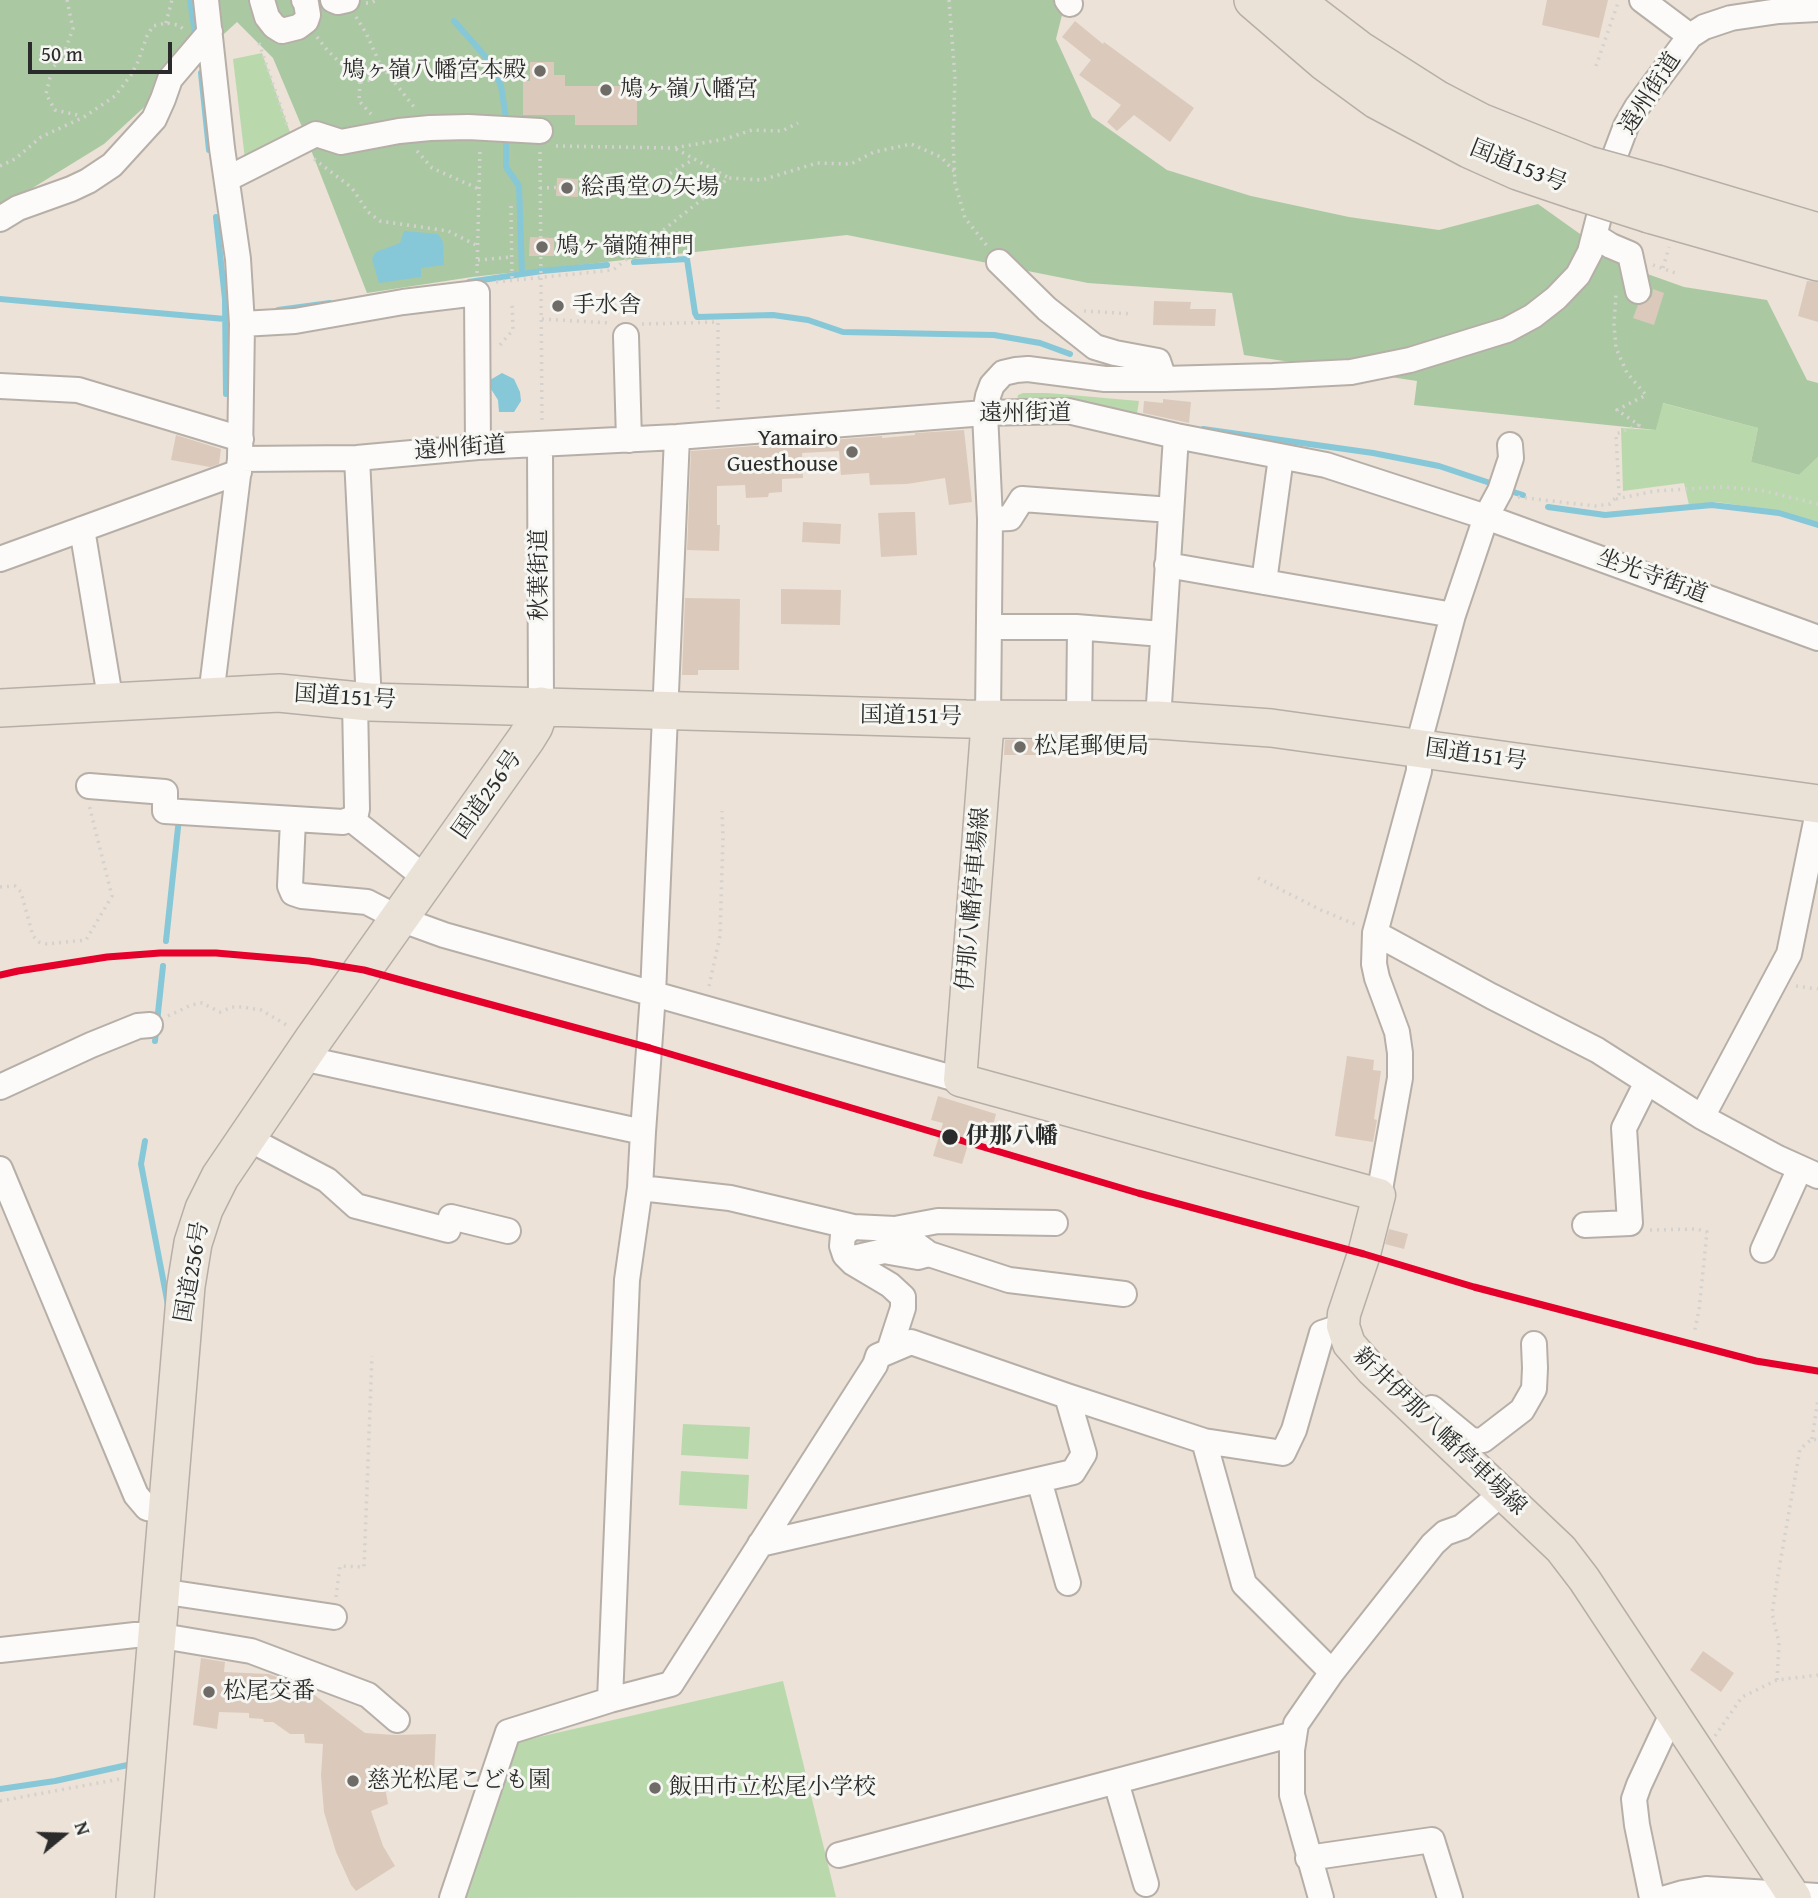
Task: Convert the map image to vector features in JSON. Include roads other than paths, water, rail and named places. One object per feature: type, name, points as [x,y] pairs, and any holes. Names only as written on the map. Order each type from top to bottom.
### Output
[{"type":"highway","name":"国道153号","points":[[1253,0],[1325,62],[1377,100],[1481,154],[1518,170],[1583,178]]},
{"type":"highway","name":"国道153号","points":[[1294,0],[1358,49],[1438,100],[1583,178],[1659,212],[1818,262]]},
{"type":"highway","name":"国道153号","points":[[1659,212],[1818,232]]},
{"type":"highway","name":"国道151号","points":[[0,708],[279,693],[362,701],[1158,720],[1271,728],[1818,804]]},
{"type":"highway","name":"国道256号","points":[[135,1898],[186,1286],[193,1243],[204,1209],[220,1177],[526,739],[541,706]]},
{"type":"main road","name":"伊那八幡停車場線","points":[[960,1080],[988,718]]},
{"type":"main road","points":[[960,1080],[1379,1195]]},
{"type":"main road","name":"新井伊那八幡停車場線","points":[[1379,1195],[1364,1254],[1344,1314],[1343,1326],[1349,1344],[1501,1494],[1561,1549],[1584,1579],[1698,1751],[1802,1896]]},
{"type":"street","points":[[206,0],[238,259],[242,324],[240,457],[211,696]]},
{"type":"street","points":[[262,0],[267,17],[282,31],[298,27],[305,11]]},
{"type":"street","points":[[1642,0],[1690,36]]},
{"type":"street","name":"遠州街道","points":[[985,413],[992,385],[1003,373],[1016,370],[1028,369],[1105,379],[1351,372],[1410,360],[1507,330],[1533,316],[1556,298],[1578,275],[1590,252],[1614,158],[1626,126],[1690,36],[1704,27],[1756,7],[1818,9]]},
{"type":"street","points":[[0,219],[18,208],[88,181],[112,165],[154,119],[170,79],[210,32]]},
{"type":"street","points":[[227,179],[316,134],[341,142],[399,131],[468,127],[545,144]]},
{"type":"street","points":[[1595,236],[1630,254],[1638,291]]},
{"type":"street","points":[[999,262],[1047,309],[1095,347],[1158,361],[1164,379]]},
{"type":"street","points":[[242,324],[296,321],[404,302],[477,293],[478,447]]},
{"type":"street","points":[[625,328],[629,440]]},
{"type":"street","name":"遠州街道","points":[[0,386],[78,390],[240,457],[357,458],[478,447],[677,437],[985,413],[1068,411],[1123,425],[1326,465],[1486,517]]},
{"type":"street","points":[[985,413],[990,519],[988,718]]},
{"type":"street","points":[[1158,720],[1176,436]]},
{"type":"street","points":[[610,1700],[627,1280],[640,1188],[653,994],[677,437]]},
{"type":"street","name":"秋葉街道","points":[[541,444],[541,706]]},
{"type":"street","points":[[1379,1195],[1400,1078],[1400,1053],[1397,1032],[1377,978],[1374,933],[1419,771],[1422,731],[1453,615],[1486,517],[1500,491],[1511,458],[1510,445]]},
{"type":"street","name":"遠州街道","points":[[0,559],[82,529],[240,457]]},
{"type":"street","points":[[1264,582],[1281,457]]},
{"type":"street","points":[[89,786],[165,792],[164,811],[343,822],[351,820],[356,814],[362,701],[357,458]]},
{"type":"street","points":[[990,519],[1010,518],[1022,499],[1171,510]]},
{"type":"street","name":"坐光寺街道","points":[[1486,517],[1818,638]]},
{"type":"street","points":[[82,529],[111,703]]},
{"type":"street","points":[[1167,565],[1453,615]]},
{"type":"street","points":[[990,627],[1080,628],[1163,634]]},
{"type":"street","points":[[1079,720],[1080,628]]},
{"type":"street","points":[[1702,1117],[1789,954],[1818,812]]},
{"type":"street","points":[[293,820],[290,886],[293,893],[375,905],[400,919],[444,935],[960,1080]]},
{"type":"street","points":[[351,820],[428,880]]},
{"type":"street","points":[[1374,933],[1597,1050],[1702,1117],[1809,1172],[1763,1250]]},
{"type":"street","points":[[0,1087],[90,1045],[160,1020]]},
{"type":"street","points":[[308,1049],[643,1132]]},
{"type":"street","points":[[1585,1225],[1630,1223],[1623,1128],[1647,1082]]},
{"type":"street","points":[[247,1138],[327,1180],[356,1206],[447,1230],[451,1217],[508,1231]]},
{"type":"street","points":[[0,1169],[136,1495],[147,1508],[167,1512]]},
{"type":"street","points":[[640,1188],[730,1198],[853,1227],[895,1228],[938,1221],[1055,1223]]},
{"type":"street","points":[[853,1227],[843,1235],[845,1255],[903,1297],[903,1308],[889,1351]]},
{"type":"street","points":[[895,1228],[929,1254],[1009,1280],[1124,1294]]},
{"type":"street","points":[[849,1259],[884,1251],[918,1258],[929,1254]]},
{"type":"street","points":[[452,1898],[508,1732],[671,1684],[875,1365],[878,1356],[911,1342],[1204,1440],[1283,1453],[1294,1430],[1322,1333],[1343,1326]]},
{"type":"street","points":[[1398,1394],[1413,1393],[1472,1441],[1483,1440],[1522,1410],[1534,1389],[1534,1344]]},
{"type":"street","points":[[760,1544],[1073,1472],[1084,1454],[1067,1396]]},
{"type":"street","points":[[1204,1440],[1244,1584],[1332,1672]]},
{"type":"street","points":[[1039,1480],[1068,1583]]},
{"type":"street","points":[[1321,1898],[1292,1796],[1292,1750],[1296,1724],[1332,1672],[1433,1545],[1445,1533],[1462,1527],[1501,1494]]},
{"type":"street","points":[[160,1591],[334,1617]]},
{"type":"street","points":[[0,1650],[135,1635],[251,1651],[368,1695],[397,1720]]},
{"type":"street","points":[[1652,1898],[1634,1799],[1672,1713]]},
{"type":"street","points":[[839,1855],[1294,1734]]},
{"type":"street","points":[[1116,1782],[1146,1884]]},
{"type":"street","points":[[1308,1858],[1432,1840],[1451,1898]]},
{"type":"street","points":[[1666,1898],[1706,1889],[1802,1896]]},
{"type":"water","points":[[404,231],[438,234],[443,242],[444,265],[421,268],[421,277],[379,283],[372,259],[376,252],[400,243]]},
{"type":"water","points":[[502,373],[514,379],[520,392],[521,401],[514,412],[499,412],[498,400],[491,389],[490,380]]},
{"type":"waterway","points":[[190,0],[195,33]]},
{"type":"waterway","points":[[454,21],[492,64],[501,86],[506,118]]},
{"type":"waterway","points":[[201,73],[209,150]]},
{"type":"waterway","points":[[506,142],[506,167],[519,186],[522,274]]},
{"type":"waterway","points":[[216,217],[225,299],[226,394]]},
{"type":"waterway","points":[[634,262],[687,259],[697,317],[773,315],[808,320],[843,332],[994,335],[1040,343],[1070,354]]},
{"type":"waterway","points":[[469,282],[607,265]]},
{"type":"waterway","points":[[0,299],[225,319]]},
{"type":"waterway","points":[[278,310],[330,303]]},
{"type":"waterway","points":[[1203,429],[1373,453],[1439,466],[1496,485]]},
{"type":"waterway","points":[[1507,490],[1523,495]]},
{"type":"waterway","points":[[1548,507],[1605,515],[1712,505],[1779,513],[1818,525]]},
{"type":"waterway","points":[[166,941],[179,818]]},
{"type":"waterway","points":[[155,1041],[163,966]]},
{"type":"waterway","points":[[145,1141],[141,1164],[168,1305]]},
{"type":"waterway","points":[[0,1789],[55,1781],[132,1764],[132,1760]]},
{"type":"place","name":"鳩ヶ嶺八幡宮本殿","points":[[540,71]]},
{"type":"place","name":"鳩ヶ嶺八幡宮","points":[[606,90]]},
{"type":"place","name":"絵禹堂の矢場","points":[[567,188]]},
{"type":"place","name":"鳩ヶ嶺随神門","points":[[542,247]]},
{"type":"place","name":"手水舎","points":[[558,306]]},
{"type":"place","name":"Yamairo Guesthouse","points":[[852,452]]},
{"type":"place","name":"松尾郵便局","points":[[1020,747]]},
{"type":"place","name":"伊那八幡","points":[[950,1137]]},
{"type":"place","name":"松尾交番","points":[[209,1692]]},
{"type":"place","name":"慈光松尾こども園","points":[[353,1781]]},
{"type":"place","name":"飯田市立松尾小学校","points":[[655,1788]]}]
